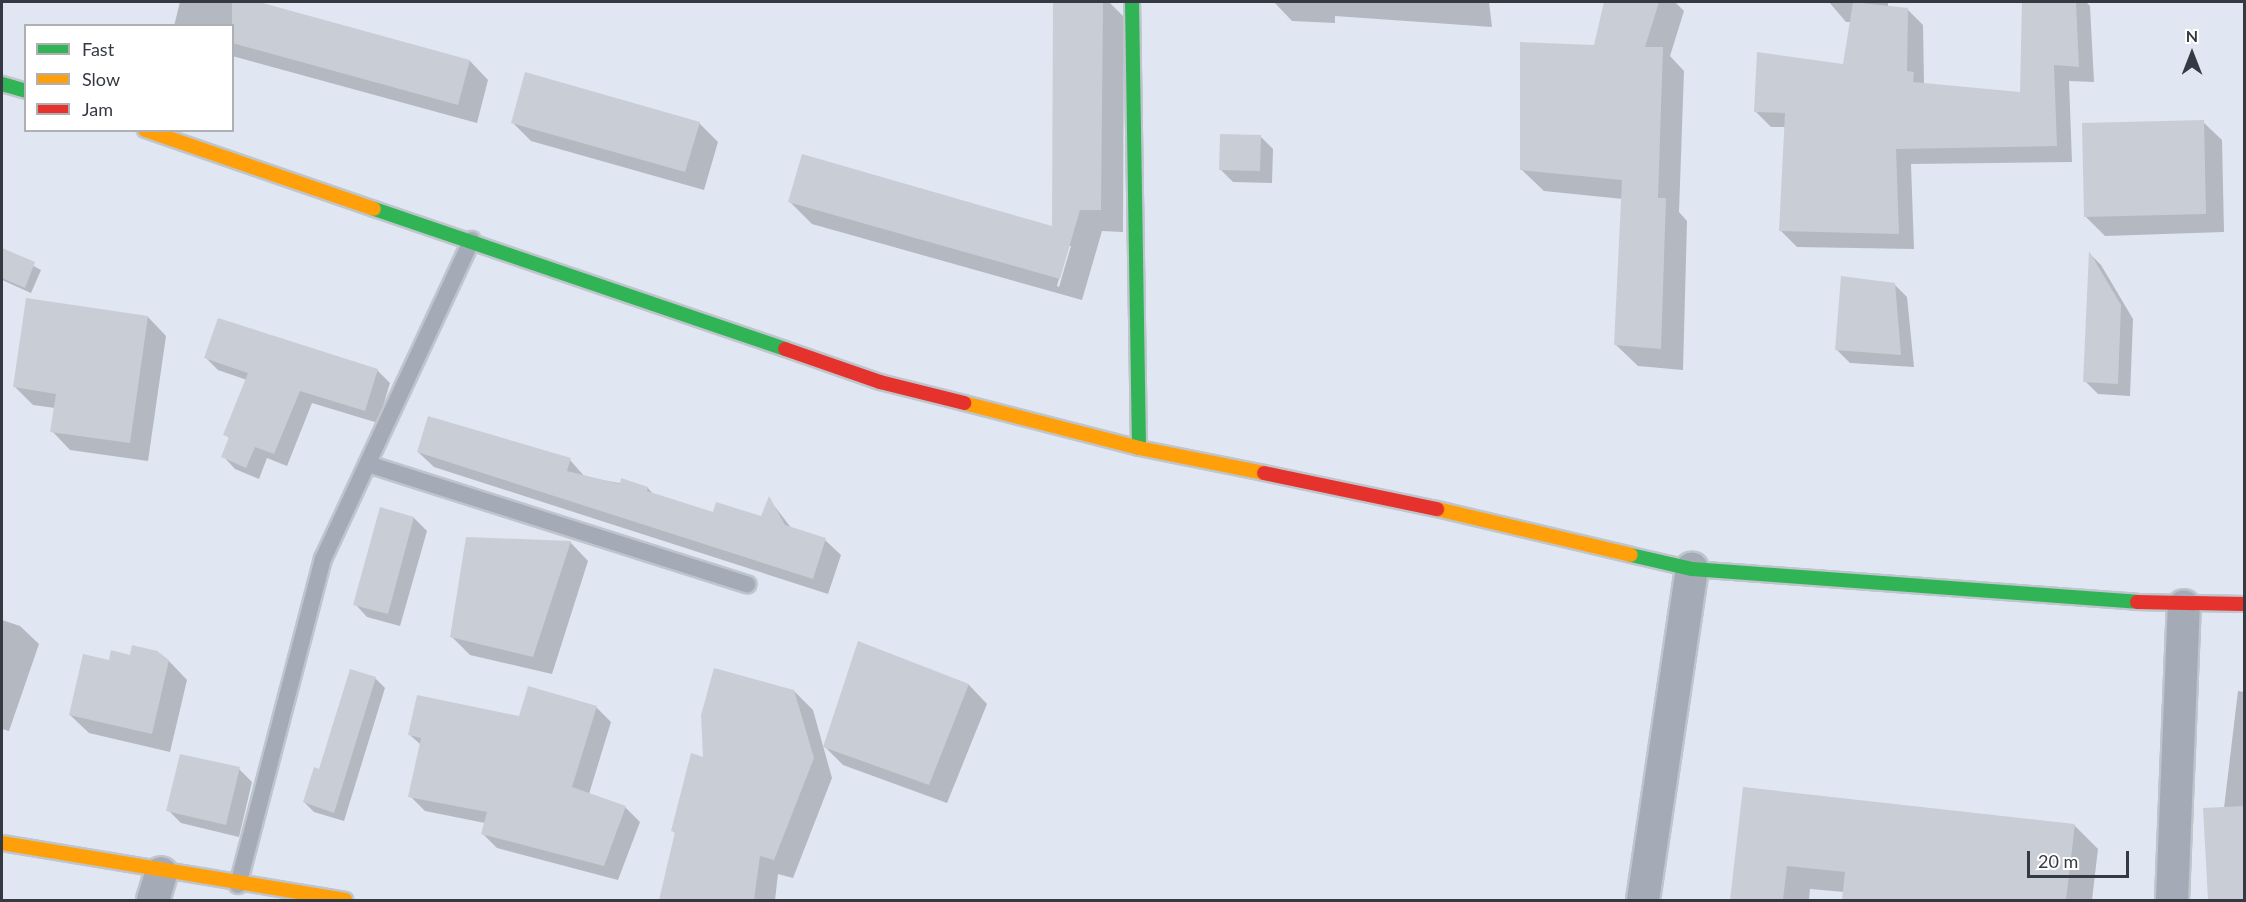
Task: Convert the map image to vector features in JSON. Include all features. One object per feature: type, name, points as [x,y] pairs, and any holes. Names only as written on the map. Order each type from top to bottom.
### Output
[{"type":"main road","points":[[1132,2],[1140,448]]},
{"type":"main road","points":[[2,84],[24,90]]},
{"type":"main road","points":[[151,132],[472,240],[880,382],[1140,448],[1387,497],[1692,569],[2184,606],[2244,604]]},
{"type":"main road","points":[[2,843],[157,887],[238,885],[345,900]]},
{"type":"street","points":[[1643,900],[1692,569]]},
{"type":"street","points":[[2172,900],[2184,606]]},
{"type":"lane","points":[[238,885],[323,559],[472,240]]},
{"type":"lane","points":[[368,464],[747,584]]},
{"type":"building","points":[[232,2],[259,2],[470,60],[458,105],[234,44],[234,24],[232,24]]},
{"type":"building","points":[[1053,2],[1103,2],[1101,210],[1080,210],[1060,279],[788,202],[802,154],[1052,226]]},
{"type":"building","points":[[1604,2],[1659,2],[1645,47],[1663,47],[1658,198],[1666,198],[1661,349],[1614,345],[1622,180],[1520,170],[1520,42],[1594,45]]},
{"type":"building","points":[[1853,2],[1908,8],[1907,71],[1914,72],[1913,82],[2020,92],[2022,2],[2076,2],[2079,67],[2054,65],[2057,146],[1896,149],[1899,234],[1779,231],[1785,113],[1754,112],[1757,52],[1843,64]]},
{"type":"building","points":[[525,72],[700,122],[685,172],[511,123]]},
{"type":"building","points":[[2204,120],[2206,214],[2084,217],[2082,123]]},
{"type":"building","points":[[1220,134],[1261,135],[1260,171],[1219,170]]},
{"type":"building","points":[[2,248],[35,262],[25,288],[2,278]]},
{"type":"building","points":[[2089,251],[2121,305],[2118,384],[2083,382]]},
{"type":"building","points":[[1841,276],[1895,283],[1901,355],[1835,350]]},
{"type":"building","points":[[26,298],[148,316],[130,443],[50,432],[56,394],[13,387]]},
{"type":"building","points":[[218,318],[378,369],[365,411],[300,391],[274,454],[255,447],[246,468],[221,457],[229,437],[223,435],[248,373],[204,358]]},
{"type":"building","points":[[428,416],[571,458],[567,471],[620,484],[621,478],[648,487],[647,491],[713,512],[716,502],[761,516],[769,496],[785,525],[826,538],[813,579],[417,452]]},
{"type":"building","points":[[380,507],[414,517],[388,614],[353,605]]},
{"type":"building","points":[[466,537],[571,541],[533,657],[450,637]]},
{"type":"building","points":[[858,641],[969,684],[929,785],[823,747]]},
{"type":"building","points":[[132,645],[157,651],[169,660],[152,734],[69,715],[83,654],[109,660],[111,650],[130,655]]},
{"type":"building","points":[[714,668],[794,690],[814,758],[774,860],[760,856],[754,900],[659,900],[675,832],[671,831],[691,753],[703,757],[701,715]]},
{"type":"building","points":[[350,669],[376,677],[334,813],[303,802],[314,767],[319,769]]},
{"type":"building","points":[[528,686],[597,706],[572,787],[626,806],[604,866],[481,834],[487,812],[408,797],[421,738],[408,735],[417,695],[519,716]]},
{"type":"building","points":[[180,754],[240,767],[226,825],[166,811]]},
{"type":"building","points":[[1743,787],[2075,824],[2066,900],[1842,900],[1845,872],[1787,866],[1783,900],[1730,900]]},
{"type":"building","points":[[2244,806],[2244,900],[2208,900],[2203,808]]},
{"type":"traffic: fast","points":[[1132,2],[1139,448]]},
{"type":"traffic: fast","points":[[2,84],[24,90]]},
{"type":"traffic: fast","points":[[374,209],[785,349]]},
{"type":"traffic: fast","points":[[1631,555],[1692,569],[2137,602]]},
{"type":"traffic: slow","points":[[151,132],[374,209]]},
{"type":"traffic: slow","points":[[964,403],[1139,448],[1264,473]]},
{"type":"traffic: slow","points":[[1437,509],[1631,555]]},
{"type":"traffic: slow","points":[[2,843],[345,900]]},
{"type":"traffic: jam","points":[[785,349],[880,382],[964,403]]},
{"type":"traffic: jam","points":[[1264,473],[1437,509]]},
{"type":"traffic: jam","points":[[2137,602],[2244,604]]}]
